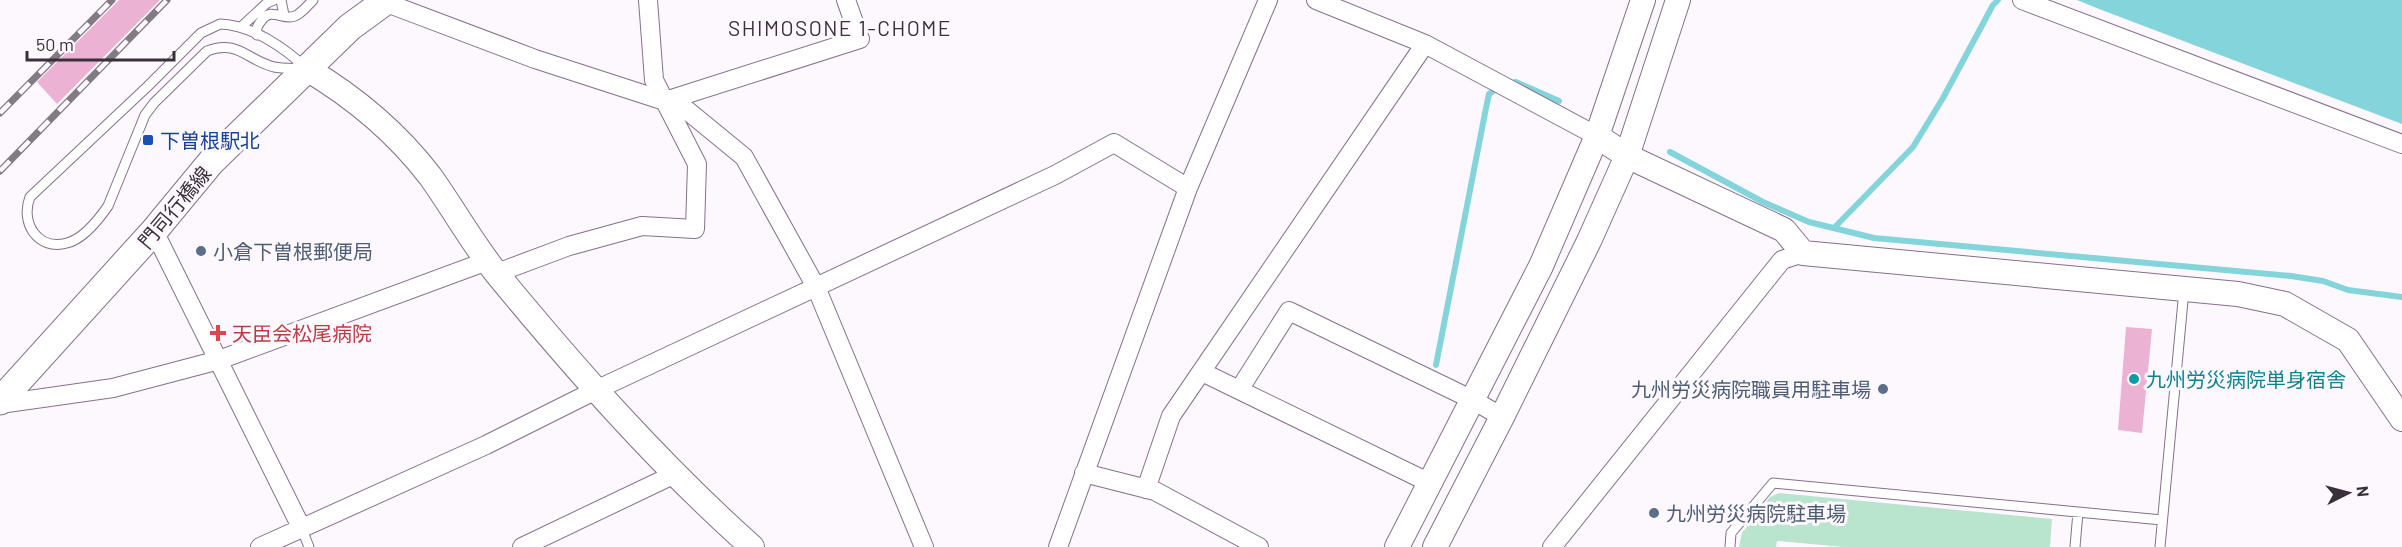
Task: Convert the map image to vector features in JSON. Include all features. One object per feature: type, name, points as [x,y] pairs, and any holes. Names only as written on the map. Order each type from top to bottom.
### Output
[{"type":"main road","name":"門司行橋線","points":[[0,403],[154,231],[211,162],[350,27],[386,1]]},
{"type":"street","points":[[0,403],[113,387],[219,360],[492,267],[642,226],[695,228],[698,164],[654,80],[648,0]]},
{"type":"street","points":[[665,101],[860,39],[846,0]]},
{"type":"street","points":[[1058,547],[1188,188],[1268,0]]},
{"type":"street","points":[[1316,0],[1425,44],[1597,136],[1627,156],[1784,230],[1803,253]]},
{"type":"street","points":[[1397,547],[1541,266],[1597,136],[1643,0]]},
{"type":"street","points":[[1435,547],[1589,241],[1627,156],[1678,0]]},
{"type":"street","points":[[2022,0],[2402,144]]},
{"type":"street","points":[[386,1],[535,59],[683,107],[744,157],[816,286],[924,547]]},
{"type":"street","points":[[1146,489],[1172,416],[1425,44]]},
{"type":"street","points":[[307,69],[340,88],[368,111],[398,141],[429,175],[492,267],[596,390],[675,474],[752,547]]},
{"type":"street","points":[[260,547],[486,445],[596,390],[1055,175],[1113,143],[1188,188]]},
{"type":"street","points":[[154,231],[301,527]]},
{"type":"street","points":[[1552,547],[1782,260],[1803,253],[2238,294],[2285,304],[2348,340],[2402,419]]},
{"type":"street","points":[[1239,390],[1289,311],[1473,400],[1502,417]]},
{"type":"street","points":[[1202,372],[1430,483]]},
{"type":"street","points":[[1084,473],[1155,491],[1259,547]]},
{"type":"street","points":[[522,547],[675,474]]},
{"type":"lane","points":[[242,27],[267,3],[274,0]]},
{"type":"lane","points":[[281,0],[284,15]]},
{"type":"lane","points":[[257,35],[256,29],[265,16],[270,14],[297,15],[313,0]]},
{"type":"lane","points":[[220,24],[242,27],[289,52],[307,69],[274,67],[232,47],[217,47],[207,51],[145,115],[108,206],[102,215],[77,239],[68,243],[50,244],[34,234],[26,216],[26,206],[30,197],[201,33],[220,24]]},
{"type":"lane","points":[[2160,547],[2184,289]]},
{"type":"lane","points":[[1730,547],[1731,533],[1773,483],[2162,520]]},
{"type":"lane","points":[[2075,547],[2078,512]]},
{"type":"lane","points":[[301,527],[309,547]]},
{"type":"green space","points":[[1779,493],[2052,519],[2050,547],[1844,547],[1777,541],[1776,547],[1739,547],[1742,533],[1770,497]]},
{"type":"water","points":[[2077,0],[2402,0],[2402,124],[2099,9]]},
{"type":"building","points":[[119,0],[160,0],[57,104],[37,82]]},
{"type":"building","name":"九州労災病院単身宿舎","points":[[2126,327],[2152,329],[2142,433],[2118,430]]},
{"type":"waterway","points":[[1834,228],[1913,147],[1943,98],[1993,5],[1998,0]]},
{"type":"waterway","points":[[1508,84],[1516,82],[1559,101]]},
{"type":"waterway","points":[[1436,365],[1489,94],[1499,87]]},
{"type":"waterway","points":[[1670,152],[1763,202],[1809,222],[1874,238],[2291,276],[2323,281],[2348,290],[2402,297]]},
{"type":"railway","points":[[0,113],[112,0]]},
{"type":"railway","points":[[0,171],[167,0]]},
{"type":"place","name":"下曽根駅北","points":[[148,140]]},
{"type":"place","name":"小倉下曽根郵便局","points":[[201,251]]},
{"type":"place","name":"天臣会松尾病院","points":[[218,333]]},
{"type":"place","name":"九州労災病院単身宿舎","points":[[2134,379]]},
{"type":"place","name":"九州労災病院職員用駐車場","points":[[1883,389]]},
{"type":"place","name":"九州労災病院駐車場","points":[[1654,513]]},
{"type":"district","name":"SHIMOSONE 1-CHOME","points":[[840,27]]}]
